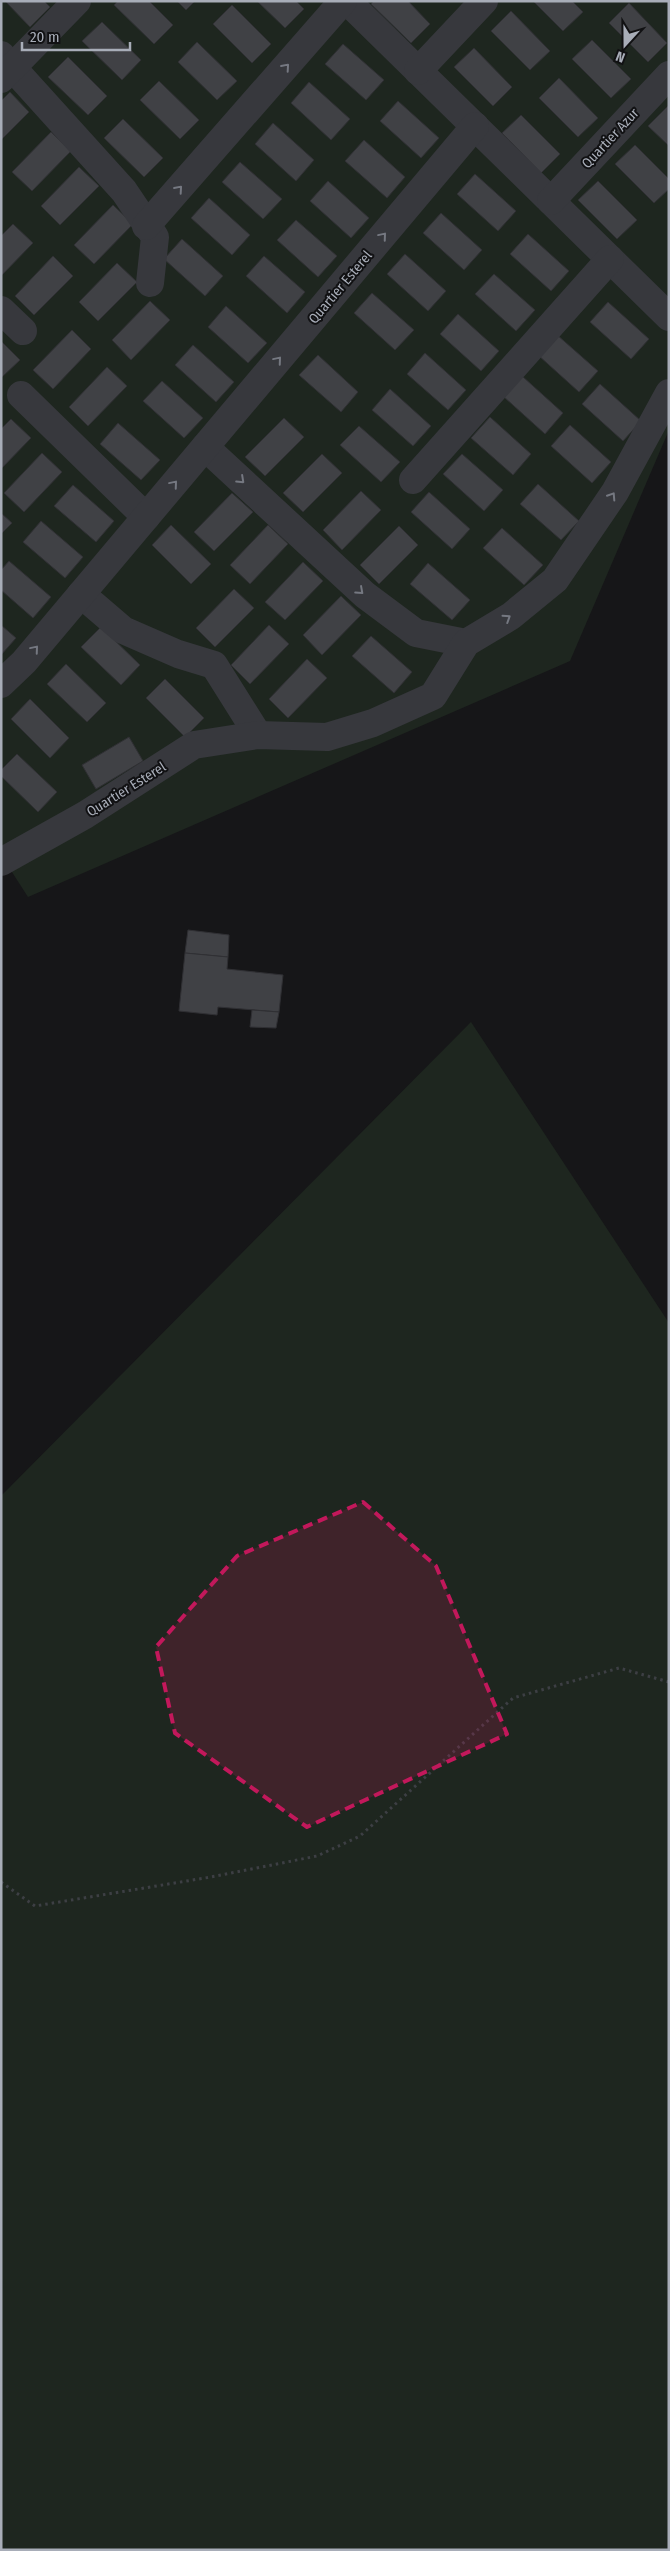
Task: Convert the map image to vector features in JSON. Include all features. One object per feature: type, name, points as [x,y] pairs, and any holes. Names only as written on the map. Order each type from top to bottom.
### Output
[{"type":"lane","points":[[76,1],[5,67],[124,191],[155,237],[150,283]]},
{"type":"lane","points":[[146,226],[343,1]]},
{"type":"lane","points":[[347,1],[669,317]]},
{"type":"lane","points":[[418,71],[484,1]]},
{"type":"lane","name":"Quartier Azur","points":[[551,201],[669,75]]},
{"type":"lane","name":"Quartier Esterel","points":[[1,684],[24,662],[475,126]]},
{"type":"lane","points":[[413,480],[610,259]]},
{"type":"lane","points":[[1,310],[23,331]]},
{"type":"lane","name":"Quartier Esterel","points":[[1,862],[86,815],[194,745],[258,735],[327,737],[373,723],[433,696],[466,643],[511,616],[555,580],[615,492],[669,393]]},
{"type":"lane","points":[[21,395],[146,517]]},
{"type":"lane","points":[[205,447],[365,595],[387,612],[416,633],[466,643]]},
{"type":"lane","points":[[81,594],[123,630],[178,654],[214,665],[258,735]]},
{"type":"path","points":[[1,1882],[35,1906],[211,1878],[317,1856],[360,1836],[513,1698],[619,1668],[669,1682]]},
{"type":"highlighted area","points":[[363,1502],[436,1566],[507,1734],[307,1827],[175,1733],[156,1647],[237,1556]]},
{"type":"shaded area","points":[[1,1],[669,1],[669,430],[570,661],[28,897],[1,855]]},
{"type":"shaded area","points":[[471,1022],[669,1323],[669,2550],[1,2550],[1,1496]]},
{"type":"building","points":[[5,1],[44,1],[50,7],[30,27]]},
{"type":"building","points":[[118,1],[149,1],[173,25],[154,44],[114,5]]},
{"type":"building","points":[[177,1],[195,1],[186,10]]},
{"type":"building","points":[[257,1],[296,1],[304,9],[285,28]]},
{"type":"building","points":[[374,1],[408,1],[430,24],[411,43],[371,4]]},
{"type":"building","points":[[533,1],[572,1],[583,12],[563,31]]},
{"type":"building","points":[[629,3],[667,43],[648,62],[609,23]]},
{"type":"building","points":[[232,5],[271,44],[252,63],[213,24]]},
{"type":"building","points":[[511,11],[550,51],[530,70],[491,31]]},
{"type":"building","points":[[102,22],[141,60],[122,80],[82,41]]},
{"type":"building","points":[[592,40],[631,79],[611,98],[572,59]]},
{"type":"building","points":[[197,42],[237,81],[217,100],[178,62]]},
{"type":"building","points":[[343,44],[384,80],[366,100],[325,64]]},
{"type":"building","points":[[474,48],[512,87],[493,106],[454,67]]},
{"type":"building","points":[[68,57],[107,96],[88,115],[48,77]]},
{"type":"building","points":[[559,78],[598,118],[578,137],[539,98]]},
{"type":"building","points":[[159,81],[199,120],[180,139],[140,100]]},
{"type":"building","points":[[309,82],[350,119],[331,140],[291,103]]},
{"type":"building","points":[[10,92],[29,112],[1,140],[1,101]]},
{"type":"building","points":[[398,101],[439,138],[421,158],[380,121]]},
{"type":"building","points":[[669,107],[669,146],[648,126]]},
{"type":"building","points":[[521,115],[560,154],[541,173],[502,133]]},
{"type":"building","points":[[123,119],[163,158],[144,177],[104,138]]},
{"type":"building","points":[[273,123],[314,160],[296,181],[255,144]]},
{"type":"building","points":[[51,132],[71,151],[32,191],[12,172]]},
{"type":"building","points":[[364,140],[405,177],[387,198],[345,161]]},
{"type":"building","points":[[635,145],[669,179],[669,189],[654,203],[615,164]]},
{"type":"building","points":[[240,162],[282,199],[263,219],[222,182]]},
{"type":"building","points":[[79,167],[99,186],[60,225],[41,206]]},
{"type":"building","points":[[475,174],[516,211],[498,231],[457,194]]},
{"type":"building","points":[[328,181],[369,218],[351,238],[310,201]]},
{"type":"building","points":[[598,181],[637,220],[617,239],[578,200]]},
{"type":"building","points":[[209,198],[250,235],[232,255],[191,218]]},
{"type":"building","points":[[113,205],[133,224],[94,264],[74,245]]},
{"type":"building","points":[[441,213],[482,250],[464,270],[423,233]]},
{"type":"building","points":[[296,220],[337,256],[318,277],[277,240]]},
{"type":"building","points":[[13,224],[33,243],[1,276],[1,236]]},
{"type":"building","points":[[528,234],[569,271],[551,291],[510,254]]},
{"type":"building","points":[[182,239],[223,276],[205,296],[164,259]]},
{"type":"building","points":[[405,254],[446,291],[428,311],[387,274]]},
{"type":"building","points":[[53,256],[73,276],[34,315],[15,296]]},
{"type":"building","points":[[264,256],[305,292],[287,313],[246,276]]},
{"type":"building","points":[[117,263],[137,282],[98,321],[79,302]]},
{"type":"building","points":[[494,274],[535,310],[516,331],[475,294]]},
{"type":"building","points":[[372,293],[414,330],[395,350],[354,313]]},
{"type":"building","points":[[150,301],[170,320],[131,360],[112,340]]},
{"type":"building","points":[[608,302],[649,339],[631,359],[590,322]]},
{"type":"building","points":[[226,306],[267,343],[248,363],[208,327]]},
{"type":"building","points":[[458,314],[499,351],[481,371],[440,334]]},
{"type":"building","points":[[72,330],[91,349],[53,389],[33,370]]},
{"type":"building","points":[[556,334],[598,371],[579,392],[538,355]]},
{"type":"building","points":[[1,341],[20,360],[1,378]]},
{"type":"building","points":[[193,345],[234,382],[216,402],[175,365]]},
{"type":"building","points":[[425,353],[466,390],[448,410],[407,374]]},
{"type":"building","points":[[318,355],[358,392],[341,412],[299,375]]},
{"type":"building","points":[[107,367],[127,386],[88,426],[69,407]]},
{"type":"building","points":[[522,376],[563,413],[545,434],[504,397]]},
{"type":"building","points":[[162,381],[203,418],[184,438],[143,401]]},
{"type":"building","points":[[600,384],[641,421],[623,441],[582,404]]},
{"type":"building","points":[[390,389],[431,426],[413,446],[372,410]]},
{"type":"building","points":[[490,417],[531,454],[513,475],[471,438]]},
{"type":"building","points":[[284,418],[304,437],[265,476],[245,457]]},
{"type":"building","points":[[11,419],[31,438],[1,469],[1,429]]},
{"type":"building","points":[[118,423],[160,460],[141,480],[100,444]]},
{"type":"building","points":[[570,425],[611,462],[592,483],[551,446]]},
{"type":"building","points":[[359,426],[400,462],[381,482],[340,445]]},
{"type":"building","points":[[42,453],[62,472],[24,512],[4,493]]},
{"type":"building","points":[[322,454],[342,473],[303,512],[283,493]]},
{"type":"building","points":[[462,454],[503,490],[484,511],[443,474]]},
{"type":"building","points":[[538,484],[579,521],[561,540],[520,504]]},
{"type":"building","points":[[73,485],[114,521],[96,542],[54,506]]},
{"type":"building","points":[[361,491],[381,510],[342,550],[323,530]]},
{"type":"building","points":[[429,492],[470,529],[452,549],[411,512]]},
{"type":"building","points":[[232,493],[253,512],[214,551],[194,532]]},
{"type":"building","points":[[1,513],[12,523],[1,534]]},
{"type":"building","points":[[41,521],[83,557],[65,578],[23,542]]},
{"type":"building","points":[[171,525],[211,564],[191,584],[152,545]]},
{"type":"building","points":[[268,525],[288,544],[250,584],[230,565]]},
{"type":"building","points":[[399,526],[418,545],[379,584],[360,565]]},
{"type":"building","points":[[502,528],[543,565],[524,585],[483,548]]},
{"type":"building","points":[[9,561],[51,597],[33,618],[1,590],[1,570]]},
{"type":"building","points":[[303,562],[323,581],[285,620],[265,602]]},
{"type":"building","points":[[428,563],[470,600],[452,620],[410,584]]},
{"type":"building","points":[[234,589],[254,608],[215,647],[196,628]]},
{"type":"building","points":[[341,596],[361,615],[322,655],[303,635]]},
{"type":"building","points":[[1,625],[16,638],[1,655]]},
{"type":"building","points":[[269,625],[289,644],[250,684],[231,665]]},
{"type":"building","points":[[101,627],[140,665],[121,685],[81,647]]},
{"type":"building","points":[[371,636],[412,672],[394,693],[352,656]]},
{"type":"building","points":[[307,659],[327,678],[288,718],[269,699]]},
{"type":"building","points":[[66,664],[106,703],[87,722],[47,684]]},
{"type":"building","points":[[165,679],[204,718],[185,737],[146,698]]},
{"type":"building","points":[[30,699],[69,738],[50,758],[11,719]]},
{"type":"building","points":[[129,737],[143,761],[96,789],[82,765]]},
{"type":"building","points":[[17,754],[57,792],[38,812],[1,776],[1,770]]},
{"type":"building","points":[[188,930],[229,935],[228,957],[185,953]]},
{"type":"building","points":[[185,953],[228,957],[227,969],[283,975],[279,1012],[218,1007],[217,1015],[179,1011]]},
{"type":"building","points":[[252,1010],[279,1012],[276,1028],[250,1027]]}]
